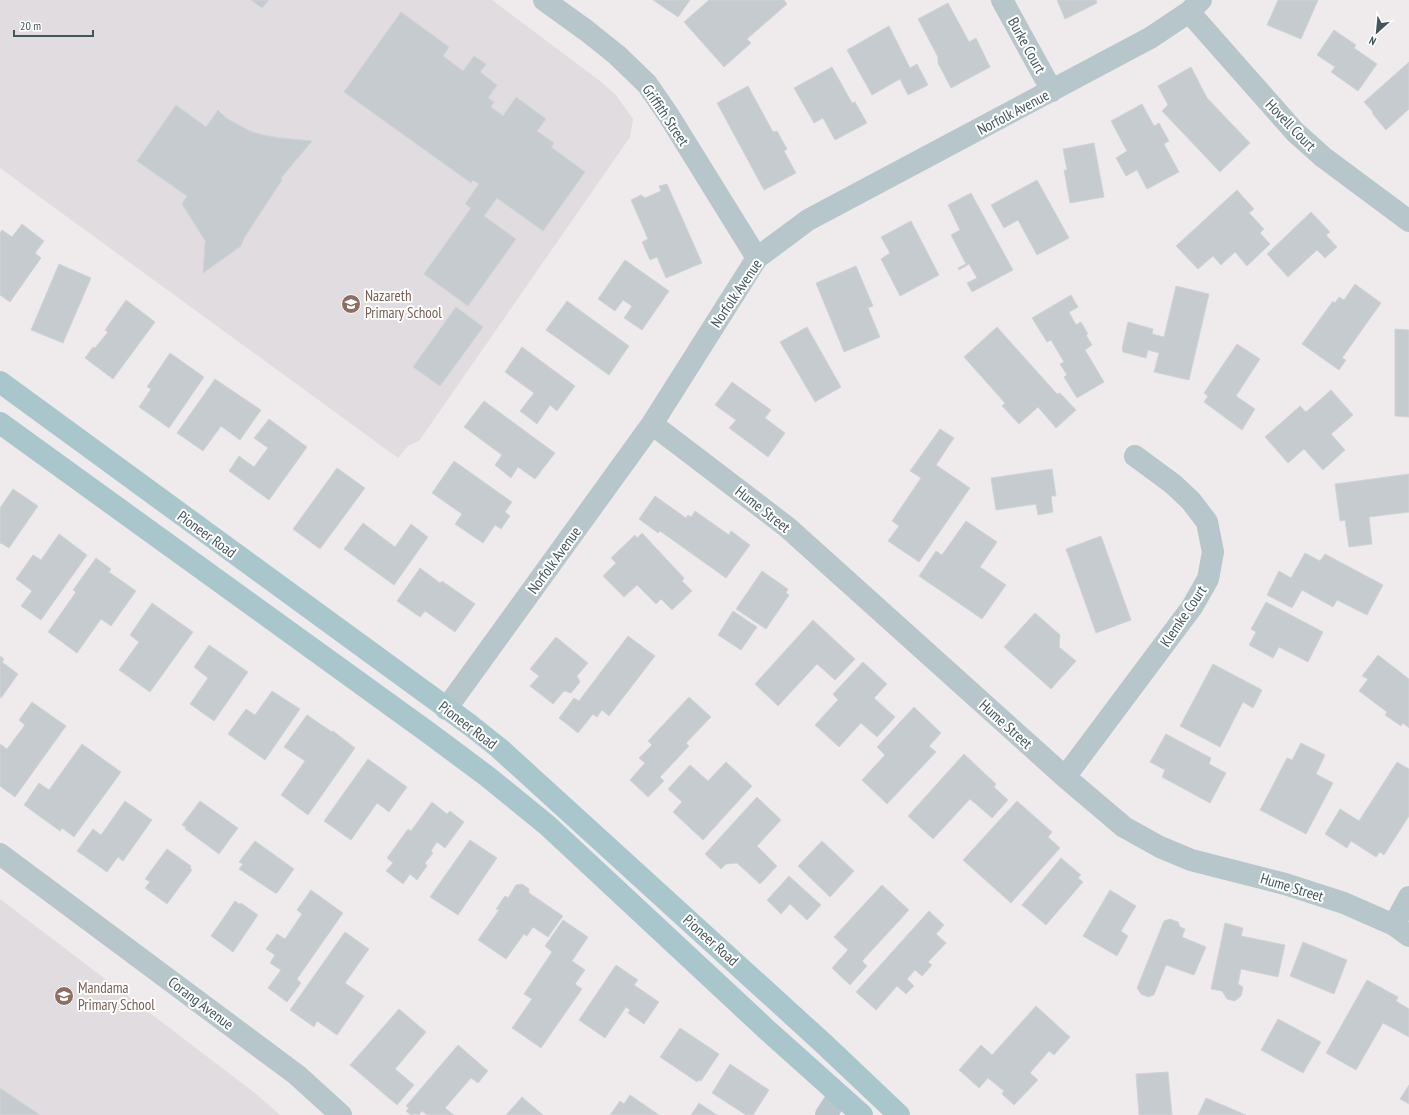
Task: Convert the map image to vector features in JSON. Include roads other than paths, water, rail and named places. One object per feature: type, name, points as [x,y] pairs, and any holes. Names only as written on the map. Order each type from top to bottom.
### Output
[{"type":"main road","name":"Pioneer Road","points":[[0,382],[446,709],[470,725],[514,761],[899,1115]]},
{"type":"main road","name":"Pioneer Road","points":[[0,423],[495,782],[547,825],[760,1024],[862,1115]]},
{"type":"main road","points":[[429,733],[446,709]]},
{"type":"main road","points":[[839,1095],[854,1073]]},
{"type":"street","name":"Griffith Street","points":[[544,0],[617,54],[647,84],[669,116],[757,258]]},
{"type":"street","name":"Burke Court","points":[[1002,0],[1052,91]]},
{"type":"street","name":"Norfolk Avenue","points":[[446,709],[652,424],[757,258],[808,220],[1150,38],[1195,6]]},
{"type":"street","name":"Hovell Court","points":[[1195,6],[1296,132],[1323,158],[1409,221]]},
{"type":"street","name":"Hume Street","points":[[652,424],[787,527],[1065,777],[1124,827],[1160,847],[1191,860],[1285,884],[1344,903],[1401,930]]},
{"type":"street","name":"Klemke Court","points":[[1065,777],[1192,607],[1208,579],[1213,552],[1207,522],[1191,501],[1172,484],[1135,456]]},
{"type":"street","name":"Corang Avenue","points":[[0,854],[297,1075],[341,1115]]},
{"type":"street","points":[[1401,930],[1409,897]]},
{"type":"street","points":[[826,1115],[839,1095]]},
{"type":"place","name":"Nazareth Primary School","points":[[351,304]]},
{"type":"place","name":"Mandama Primary School","points":[[64,996]]}]
